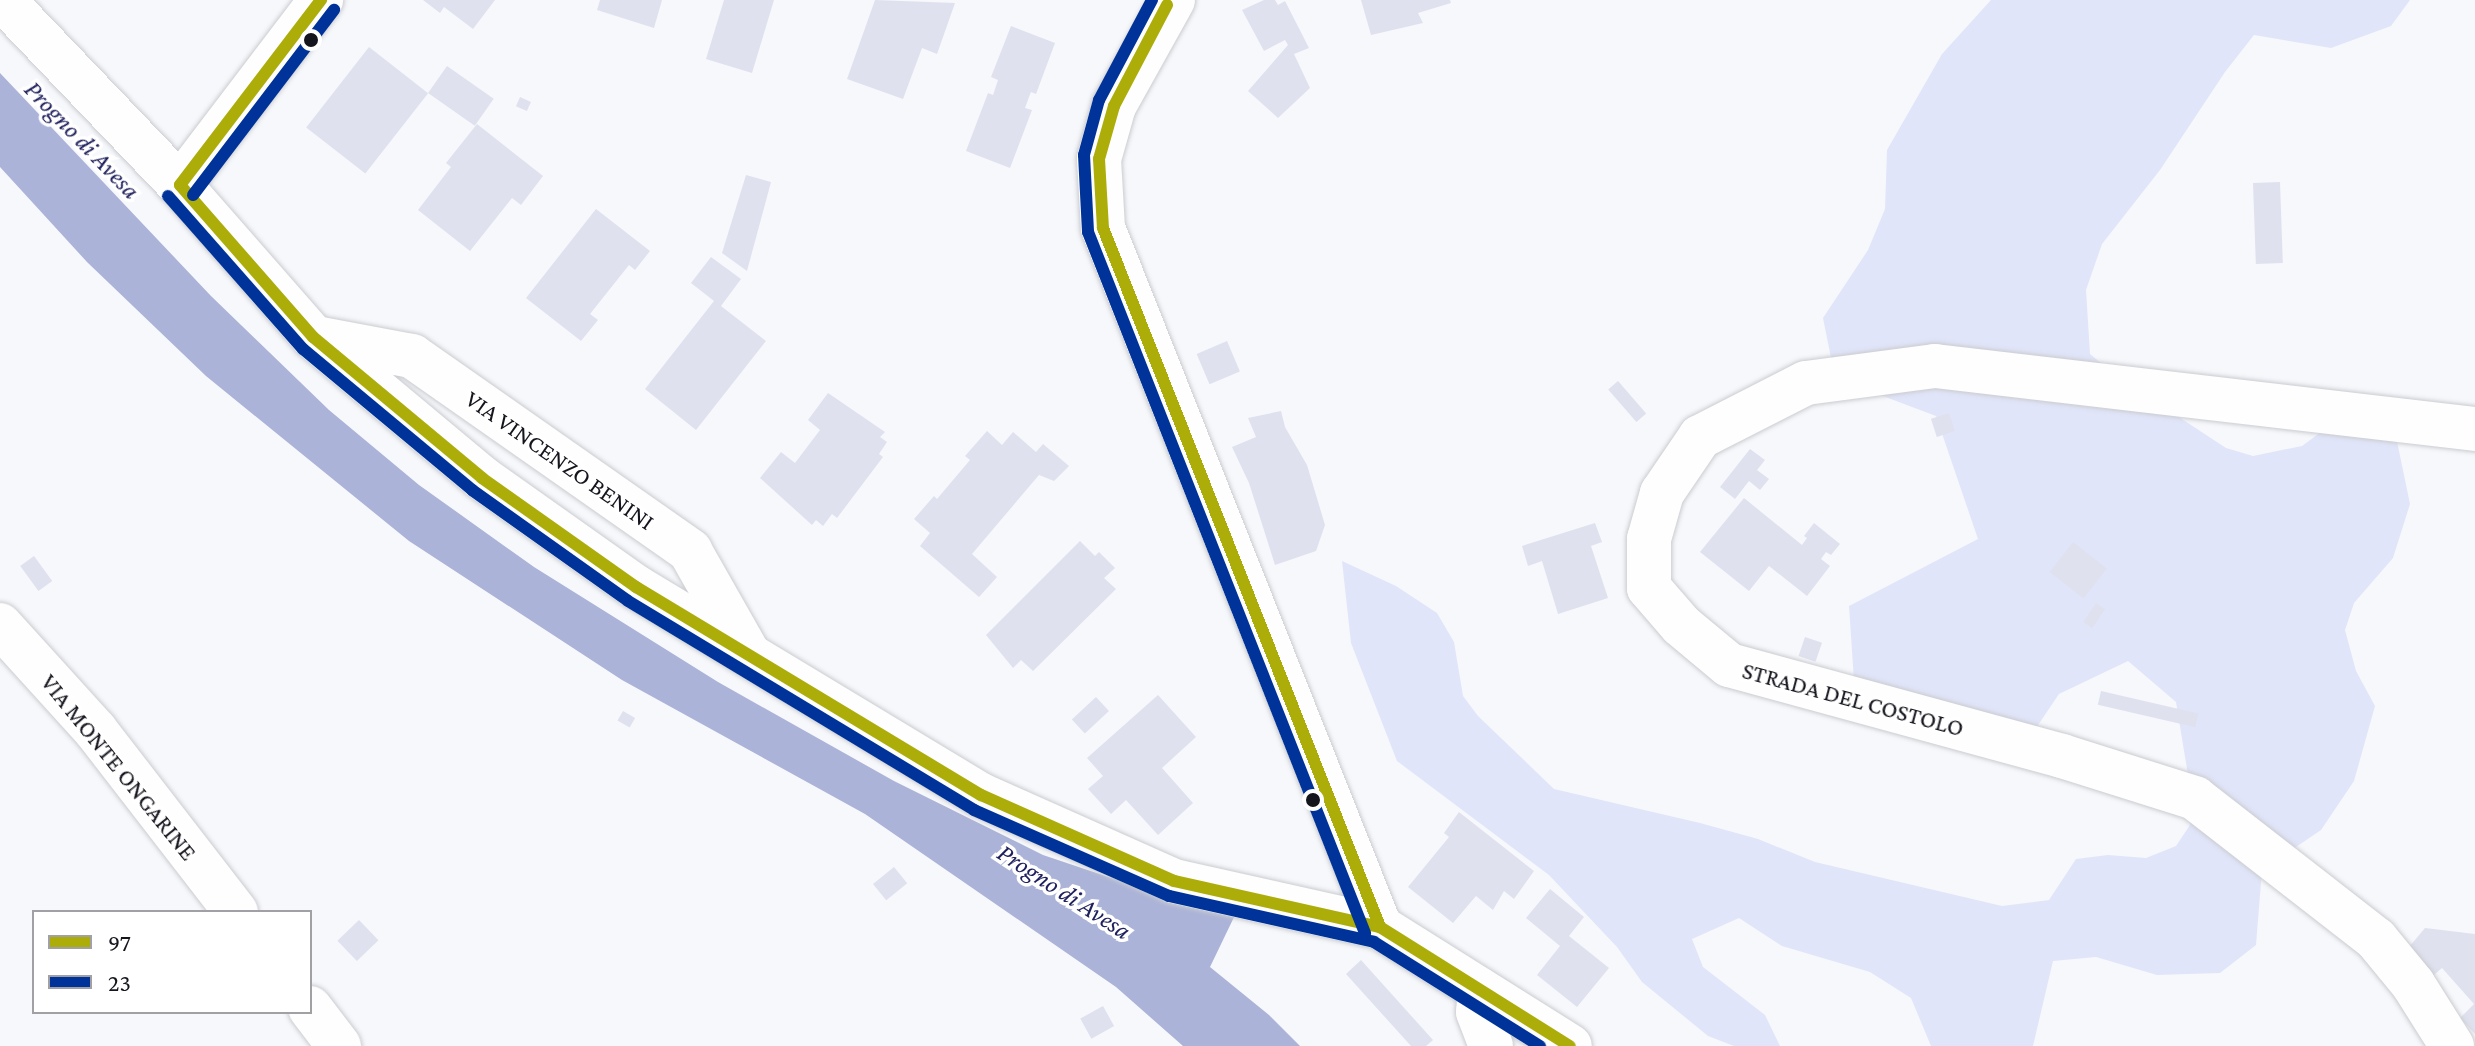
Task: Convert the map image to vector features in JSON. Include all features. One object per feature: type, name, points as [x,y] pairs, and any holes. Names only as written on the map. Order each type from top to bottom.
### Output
[{"type":"street","name":"VIA VINCENZO BENINI","points":[[3,0],[180,185],[313,337],[482,478],[636,587],[981,795],[1174,881],[1380,927],[1570,1046]]},
{"type":"street","points":[[180,185],[321,0]]},
{"type":"street","points":[[1167,2],[1114,106],[1099,159],[1103,228],[1380,927]]},
{"type":"street","name":"VIA VINCENZO BENINI","points":[[313,337],[412,356],[690,551],[751,658]]},
{"type":"street","name":"STRADA DEL COSTOLO","points":[[2452,1046],[2413,984],[2376,939],[2195,798],[2062,756],[1729,665],[1681,625],[1649,588],[1649,539],[1662,493],[1700,437],[1806,383],[1935,366],[2475,429]]},
{"type":"street","name":"VIA MONTE ONGARINE","points":[[0,625],[96,731],[234,910]]},
{"type":"street","points":[[1480,990],[1478,1012],[1491,1046]]},
{"type":"street","points":[[312,1011],[339,1046]]},
{"type":"shaded area","points":[[1991,0],[2410,0],[2391,26],[2331,48],[2254,35],[2225,72],[2160,170],[2102,244],[2086,290],[2090,354],[2118,377],[2226,448],[2253,456],[2302,446],[2348,412],[2394,427],[2410,504],[2393,558],[2354,603],[2345,630],[2356,671],[2375,706],[2354,781],[2321,830],[2262,870],[2256,945],[2220,973],[2157,975],[2096,957],[2053,961],[2033,1046],[1931,1046],[1911,998],[1870,972],[1782,946],[1739,918],[1692,939],[1703,967],[1765,1015],[1780,1046],[1734,1046],[1708,1036],[1642,982],[1617,947],[1549,875],[1397,761],[1351,643],[1342,561],[1396,586],[1437,613],[1454,642],[1463,696],[1478,716],[1554,789],[1758,839],[1815,862],[2002,906],[2049,900],[2076,859],[2108,855],[2146,858],[2176,846],[2190,825],[2188,775],[2176,702],[2128,661],[2059,694],[2030,737],[1855,696],[1849,606],[1978,539],[1936,416],[1835,378],[1823,318],[1868,250],[1885,209],[1887,150],[1942,54]]},
{"type":"water","name":"Progno di Avesa","points":[[0,73],[211,296],[329,410],[419,485],[534,567],[718,682],[894,781],[1043,855],[1177,900],[1236,913],[1210,967],[1269,1015],[1300,1046],[1183,1046],[1116,987],[865,814],[622,680],[409,541],[206,376],[87,262],[0,167]]},
{"type":"building","points":[[423,0],[495,0],[473,29],[444,7],[440,13]]},
{"type":"building","points":[[600,0],[662,0],[654,28],[597,10]]},
{"type":"building","points":[[724,0],[774,0],[752,73],[706,59]]},
{"type":"building","points":[[875,0],[955,3],[937,54],[922,48],[903,99],[847,79]]},
{"type":"building","points":[[1264,0],[1275,0],[1278,5],[1285,1],[1309,48],[1294,54],[1310,88],[1278,118],[1248,91],[1288,45],[1285,40],[1264,51],[1242,10]]},
{"type":"building","points":[[1361,0],[1450,0],[1451,3],[1418,13],[1423,23],[1371,35]]},
{"type":"building","points":[[1011,26],[1055,43],[1036,94],[1031,92],[1025,108],[1032,110],[1010,168],[966,151],[988,93],[993,95],[998,80],[991,77]]},
{"type":"building","points":[[369,47],[428,93],[365,174],[306,127]]},
{"type":"building","points":[[447,66],[494,99],[475,126],[428,93]]},
{"type":"building","points":[[520,97],[531,102],[527,111],[516,106]]},
{"type":"building","points":[[477,124],[543,176],[521,205],[512,198],[470,251],[418,210],[451,167],[446,163]]},
{"type":"building","points":[[746,175],[771,182],[747,271],[722,253]]},
{"type":"building","points":[[2280,182],[2283,263],[2256,264],[2253,183]]},
{"type":"building","points":[[596,209],[650,251],[635,270],[629,265],[590,314],[598,320],[581,341],[526,298]]},
{"type":"building","points":[[711,257],[741,279],[721,306],[766,341],[696,430],[645,389],[714,301],[691,283]]},
{"type":"building","points":[[1227,341],[1240,371],[1210,384],[1197,354]]},
{"type":"building","points":[[1618,381],[1646,413],[1636,422],[1608,390]]},
{"type":"building","points":[[828,393],[885,432],[880,437],[887,442],[879,454],[883,457],[837,518],[832,514],[823,526],[816,520],[812,525],[760,478],[781,452],[795,463],[820,430],[808,420]]},
{"type":"building","points":[[1281,411],[1285,427],[1307,465],[1325,525],[1316,551],[1275,565],[1249,483],[1232,447],[1256,437],[1248,418]]},
{"type":"building","points":[[1949,413],[1955,431],[1937,437],[1931,419]]},
{"type":"building","points":[[987,431],[1002,445],[1013,432],[1036,452],[1043,444],[1069,466],[1054,481],[1039,475],[972,554],[997,577],[979,597],[920,546],[930,533],[914,519],[934,496],[937,499],[970,460],[965,456]]},
{"type":"building","points":[[1750,449],[1765,460],[1757,470],[1769,479],[1760,490],[1749,481],[1735,499],[1720,487]]},
{"type":"building","points":[[1744,498],[1802,545],[1807,538],[1804,536],[1814,523],[1840,544],[1831,555],[1826,552],[1821,559],[1830,566],[1807,596],[1769,566],[1749,591],[1700,552]]},
{"type":"building","points":[[1595,523],[1602,542],[1591,546],[1608,598],[1558,614],[1542,561],[1528,566],[1522,546]]},
{"type":"building","points":[[1080,541],[1095,556],[1099,552],[1115,568],[1104,578],[1116,589],[1033,671],[1021,660],[1013,668],[986,635]]},
{"type":"building","points":[[2073,542],[2107,568],[2083,598],[2050,572]]},
{"type":"building","points":[[34,556],[52,581],[38,591],[20,566]]},
{"type":"building","points":[[2096,603],[2105,609],[2092,628],[2083,622]]},
{"type":"building","points":[[1805,637],[1822,643],[1816,662],[1798,656]]},
{"type":"building","points":[[2101,691],[2198,713],[2195,727],[2098,705]]},
{"type":"building","points":[[1158,695],[1196,737],[1162,768],[1193,803],[1158,835],[1126,800],[1111,814],[1088,789],[1103,776],[1087,758]]},
{"type":"building","points":[[1096,697],[1109,711],[1085,733],[1072,720]]},
{"type":"building","points":[[623,711],[635,718],[630,728],[618,721]]},
{"type":"building","points":[[1459,812],[1534,871],[1514,899],[1504,891],[1493,910],[1476,896],[1453,923],[1408,887],[1449,837],[1444,833]]},
{"type":"building","points":[[894,867],[907,883],[886,900],[873,884]]},
{"type":"building","points":[[1550,889],[1584,917],[1569,936],[1609,968],[1577,1007],[1537,975],[1560,946],[1526,918]]},
{"type":"building","points":[[359,920],[378,940],[357,961],[337,941]]},
{"type":"building","points":[[2425,928],[2475,934],[2475,1034],[2460,1018],[2474,1004],[2442,968],[2428,980],[2404,953]]},
{"type":"building","points":[[1361,960],[1433,1040],[1426,1046],[1411,1046],[1346,974]]},
{"type":"building","points":[[1103,1006],[1114,1026],[1091,1039],[1080,1019]]},
{"type":"transit line","name":"97","points":[[180,185],[321,0]]},
{"type":"transit line","name":"23","points":[[1152,0],[1099,100],[1084,155],[1088,232],[1365,933]]},
{"type":"transit line","name":"97","points":[[1167,5],[1114,106],[1099,159],[1103,228],[1380,927]]},
{"type":"transit line","name":"23","points":[[193,195],[334,10]]},
{"type":"transit line","name":"97","points":[[180,185],[313,337],[482,478],[636,587],[981,795],[1174,881],[1380,927],[1570,1046]]},
{"type":"transit line","name":"23","points":[[168,196],[303,349],[472,490],[628,601],[974,810],[1169,896],[1374,942],[1540,1046]]}]
